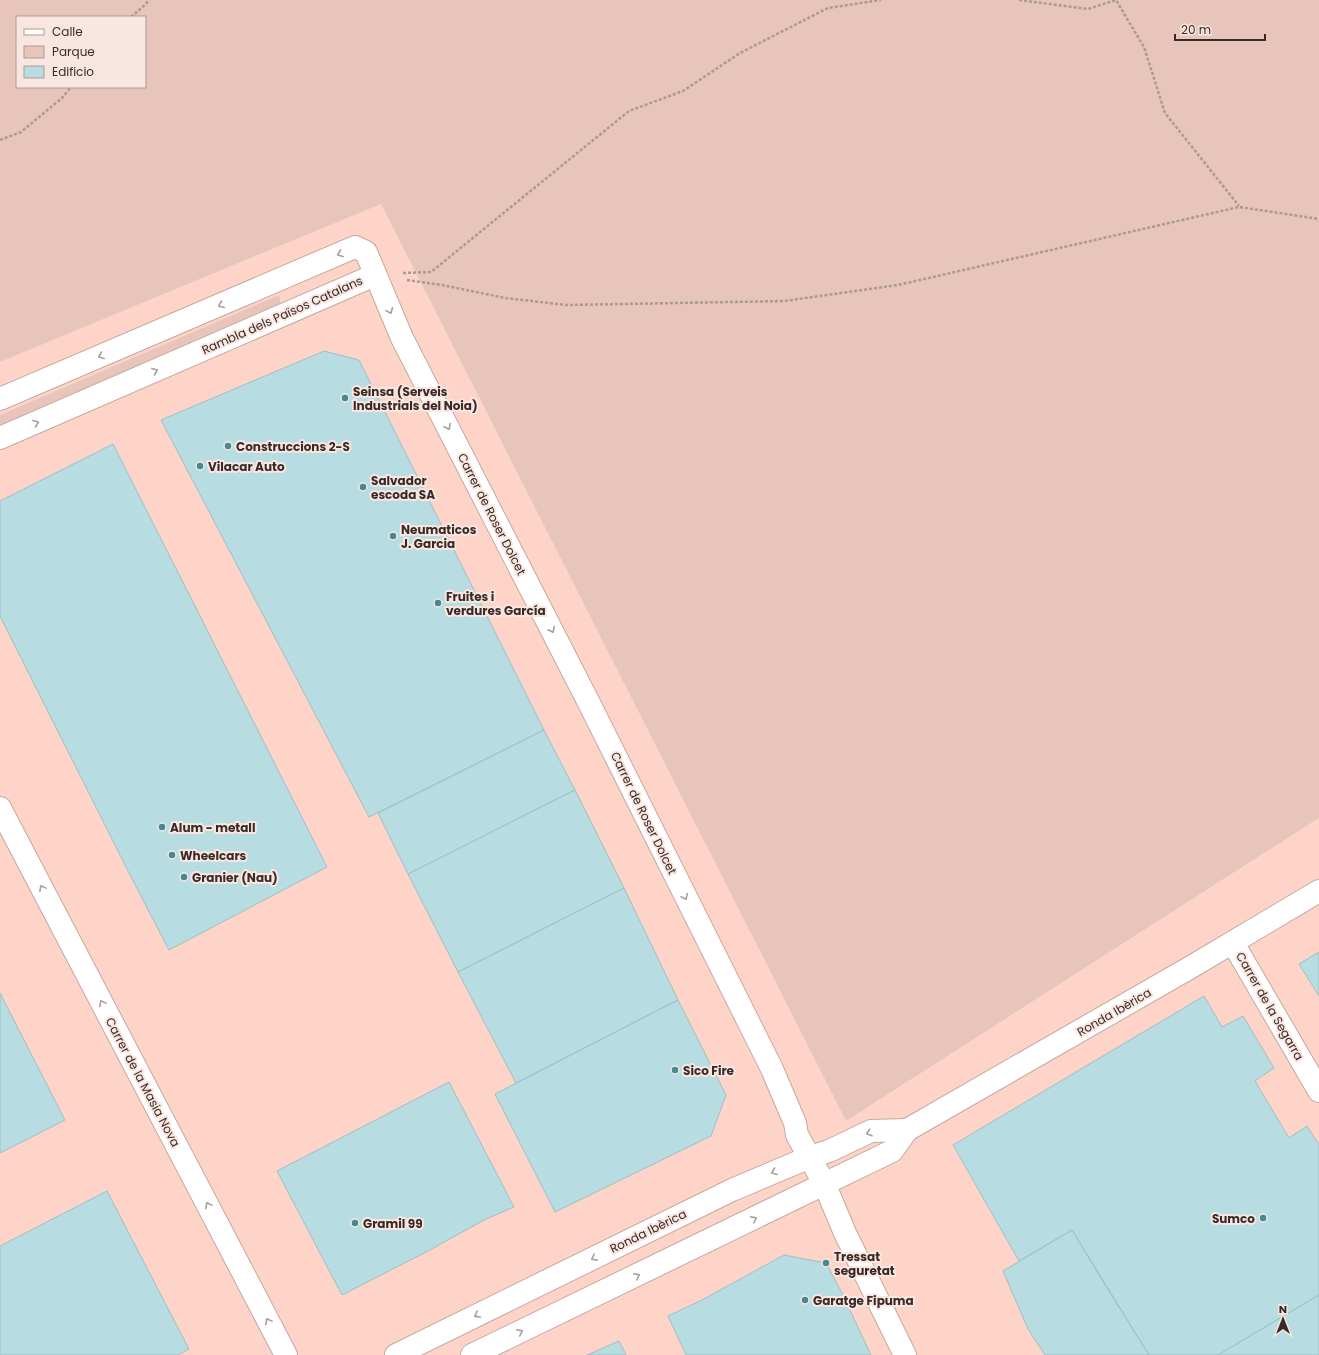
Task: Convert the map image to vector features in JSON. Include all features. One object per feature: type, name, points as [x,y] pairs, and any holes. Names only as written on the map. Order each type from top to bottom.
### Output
[{"type":"street","name":"Rambla dels Països Catalans","points":[[0,399],[355,247],[366,252],[375,275],[0,438]]},
{"type":"street","name":"Carrer de Roser Dolcet","points":[[375,275],[402,338],[590,703],[772,1070],[795,1123],[798,1135],[824,1183],[845,1233],[905,1355]]},
{"type":"street","name":"Carrer de la Masia Nova","points":[[0,808],[286,1355]]},
{"type":"street","name":"Ronda Ibèrica","points":[[472,1355],[747,1223],[824,1183],[892,1151],[907,1130],[1233,943],[1319,891]]},
{"type":"street","name":"Carrer de la Segarra","points":[[1233,943],[1319,1091]]},
{"type":"street","name":"Ronda Ibèrica","points":[[396,1355],[732,1190],[871,1131],[907,1130]]},
{"type":"path","points":[[132,16],[149,0]]},
{"type":"path","points":[[375,275],[431,272],[629,111],[683,91],[740,53],[828,8],[881,0]]},
{"type":"path","points":[[1019,0],[1088,9],[1116,0],[1144,47],[1165,113],[1239,207]]},
{"type":"path","points":[[0,140],[21,132],[62,98],[70,88]]},
{"type":"path","points":[[375,275],[442,285],[505,298],[567,305],[784,301],[898,285],[1239,207],[1319,219]]},
{"type":"shaded area","points":[[381,204],[846,1121],[1319,818],[1319,1355],[0,1355],[0,362]]},
{"type":"green space","points":[[0,0],[1319,0],[1319,818],[846,1121],[381,204],[0,362]]},
{"type":"green space","points":[[279,295],[281,304],[0,426],[0,415]]},
{"type":"building","points":[[324,351],[359,360],[544,730],[369,817],[161,420]]},
{"type":"building","points":[[113,444],[327,867],[169,950],[0,616],[0,501]]},
{"type":"building","points":[[544,730],[575,790],[408,874],[378,813]]},
{"type":"building","points":[[575,790],[624,888],[458,972],[408,874]]},
{"type":"building","points":[[624,888],[678,1000],[516,1083],[458,972]]},
{"type":"building","points":[[1319,952],[1319,996],[1299,964]]},
{"type":"building","points":[[0,993],[65,1120],[0,1153]]},
{"type":"building","points":[[1204,996],[1222,1027],[1243,1016],[1274,1068],[1255,1081],[1289,1138],[1307,1126],[1319,1145],[1319,1295],[1218,1355],[1149,1355],[1072,1230],[1019,1261],[953,1145]]},
{"type":"building","points":[[678,1000],[726,1095],[711,1136],[555,1212],[495,1094]]},
{"type":"building","points":[[449,1082],[514,1207],[484,1220],[430,1250],[342,1295],[277,1171]]},
{"type":"building","points":[[107,1191],[189,1349],[178,1355],[0,1355],[0,1246]]},
{"type":"building","points":[[1072,1230],[1149,1355],[1045,1355],[1028,1329],[1003,1271]]},
{"type":"building","points":[[784,1255],[826,1263],[871,1355],[686,1355],[668,1316],[702,1300]]},
{"type":"building","points":[[1319,1295],[1319,1355],[1218,1355]]},
{"type":"building","points":[[619,1341],[626,1355],[587,1355]]},
{"type":"place","name":"Seinsa (Serveis Industrials del Noia)","points":[[345,398]]},
{"type":"place","name":"Construccions 2-S","points":[[228,446]]},
{"type":"place","name":"Vilacar Auto","points":[[200,466]]},
{"type":"place","name":"Salvador escoda SA","points":[[363,487]]},
{"type":"place","name":"Neumaticos J. Garcia","points":[[393,536]]},
{"type":"place","name":"Fruites i verdures García","points":[[438,603]]},
{"type":"place","name":"Alum - metall","points":[[162,827]]},
{"type":"place","name":"Wheelcars","points":[[172,855]]},
{"type":"place","name":"Granier (Nau)","points":[[184,877]]},
{"type":"place","name":"Sico Fire","points":[[675,1070]]},
{"type":"place","name":"Sumco","points":[[1263,1218]]},
{"type":"place","name":"Gramil 99","points":[[355,1223]]},
{"type":"place","name":"Tressat seguretat","points":[[826,1263]]},
{"type":"place","name":"Garatge Fipuma","points":[[805,1300]]}]
